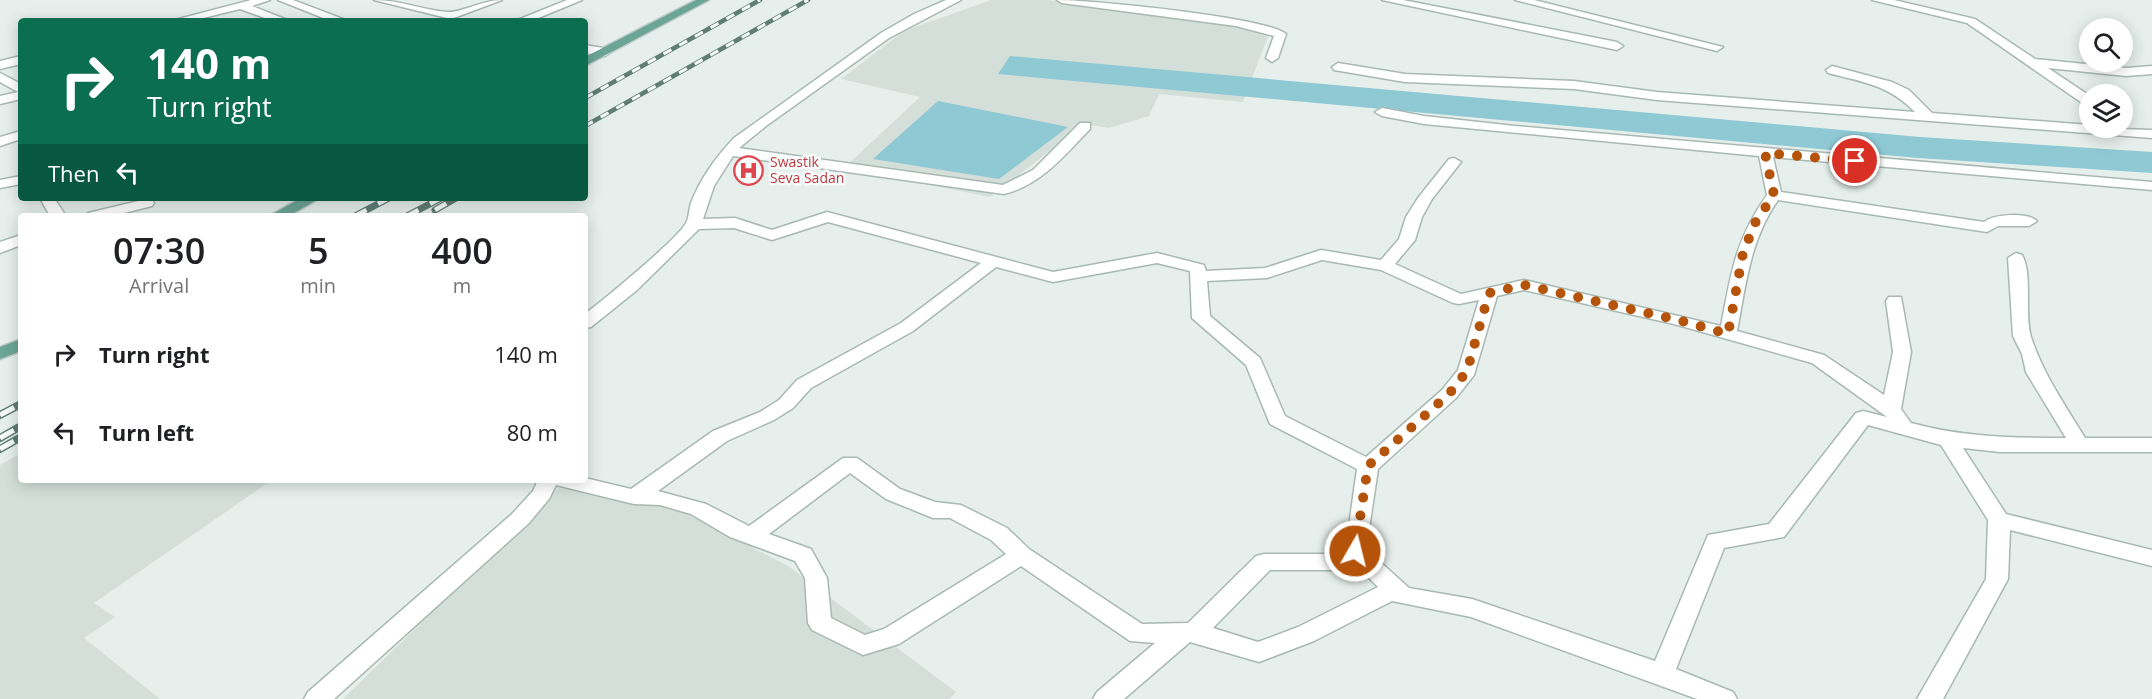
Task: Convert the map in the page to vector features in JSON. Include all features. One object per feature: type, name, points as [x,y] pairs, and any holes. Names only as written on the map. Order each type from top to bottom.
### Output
[{"type":"main road","points":[[588,60],[704,0]]},
{"type":"main road","points":[[283,213],[307,201]]},
{"type":"main road","points":[[0,354],[18,345]]},
{"type":"street","points":[[190,18],[265,0]]},
{"type":"street","points":[[283,0],[334,18]]},
{"type":"street","points":[[379,0],[442,18]]},
{"type":"street","points":[[448,18],[496,0]]},
{"type":"street","points":[[530,18],[577,0]]},
{"type":"street","points":[[695,224],[695,216],[706,186],[729,151],[878,38],[924,12],[956,0]]},
{"type":"street","points":[[1062,0],[1274,31],[1280,34],[1272,58]]},
{"type":"street","points":[[1377,0],[1617,46]]},
{"type":"street","points":[[1520,0],[1717,47]]},
{"type":"street","points":[[1876,0],[1965,19],[1981,27],[2079,95]]},
{"type":"street","points":[[241,6],[269,18]]},
{"type":"street","points":[[588,49],[605,52]]},
{"type":"street","points":[[0,66],[18,61]]},
{"type":"street","points":[[2029,62],[2126,72],[2152,70]]},
{"type":"street","points":[[1338,67],[1405,78],[1574,86],[1657,96],[1927,116],[2149,137]]},
{"type":"street","points":[[1832,70],[1896,89],[1904,93],[1927,116]]},
{"type":"street","points":[[0,77],[18,87]]},
{"type":"street","points":[[0,100],[18,96]]},
{"type":"street","points":[[1382,112],[1424,120],[1515,130],[2152,186]]},
{"type":"street","points":[[729,151],[1004,190],[1015,188],[1034,176],[1085,126]]},
{"type":"street","points":[[2133,128],[2149,137]]},
{"type":"street","points":[[0,142],[18,136]]},
{"type":"street","points":[[1728,334],[1743,253],[1756,221],[1774,195],[1765,153]]},
{"type":"street","points":[[1385,266],[1407,240],[1414,217],[1425,198],[1454,162]]},
{"type":"street","points":[[0,184],[18,181]]},
{"type":"street","points":[[1774,195],[1987,226],[1994,221],[2029,221]]},
{"type":"street","points":[[105,213],[147,203]]},
{"type":"street","points":[[588,319],[632,286],[695,224],[735,223],[772,234],[827,217],[1053,277],[1157,258],[1198,268],[1201,318],[1254,362],[1277,420],[1368,466]]},
{"type":"street","points":[[0,248],[18,241]]},
{"type":"street","points":[[1198,276],[1267,273],[1321,255],[1385,266],[1459,299],[1524,285],[1678,320],[1818,359],[1891,409],[1903,428]]},
{"type":"street","points":[[2016,258],[2022,336],[2031,354],[2035,372],[2079,444]]},
{"type":"street","points":[[634,497],[720,436],[767,416],[786,404],[804,384],[907,327],[993,261]]},
{"type":"street","points":[[1489,293],[1467,371],[1449,394],[1368,466],[1355,551],[1402,596],[1472,608],[1662,674],[1724,699]]},
{"type":"street","points":[[1891,409],[1902,352],[1895,301]]},
{"type":"street","points":[[1662,674],[1716,541],[1776,531],[1863,417],[1948,440],[2000,445],[2152,445]]},
{"type":"street","points":[[1930,699],[1997,579],[1999,520],[1948,440]]},
{"type":"street","points":[[751,536],[850,463],[893,494],[933,510],[953,510],[990,529],[1021,555],[1138,634],[1190,632],[1259,652],[1306,634],[1395,589]]},
{"type":"street","points":[[317,699],[520,519],[542,494],[547,483]]},
{"type":"street","points":[[576,483],[634,497],[660,498],[698,509],[751,536],[803,555],[816,578],[820,623],[863,645],[891,637],[1021,555]]},
{"type":"street","points":[[1999,520],[2152,558]]},
{"type":"street","points":[[1106,699],[1190,632],[1264,562],[1367,562]]},
{"type":"shaded area","points":[[991,0],[1046,0],[1229,22],[1269,33],[1243,102],[1159,94],[1149,116],[1109,128],[1085,124],[990,197],[844,168],[920,97],[841,79],[904,31]]},
{"type":"shaded area","points":[[18,455],[18,483],[268,483],[94,603],[115,617],[84,638],[160,699],[0,699],[0,465]]},
{"type":"shaded area","points":[[559,488],[674,507],[788,566],[956,692],[949,699],[343,699]]},
{"type":"water","points":[[1010,56],[1920,137],[2152,152],[2152,173],[1918,158],[998,74]]},
{"type":"water","points":[[938,101],[1068,127],[999,179],[873,159]]},
{"type":"railway","points":[[588,96],[760,0]]},
{"type":"railway","points":[[588,124],[808,0]]},
{"type":"railway","points":[[361,213],[383,201]]},
{"type":"railway","points":[[413,213],[435,201]]},
{"type":"railway","points":[[435,210],[451,201]]},
{"type":"railway","points":[[0,415],[18,406]]},
{"type":"railway","points":[[0,438],[18,428]]},
{"type":"railway","points":[[0,449],[18,439]]},
{"type":"place","name":"Swastik Seva Sadan","points":[[749,170]]},
{"type":"route","points":[[1355,551],[1368,466],[1449,394],[1467,371],[1489,293],[1524,285],[1678,320],[1728,334],[1743,253],[1756,221],[1774,195],[1765,153],[1855,161]]}]
